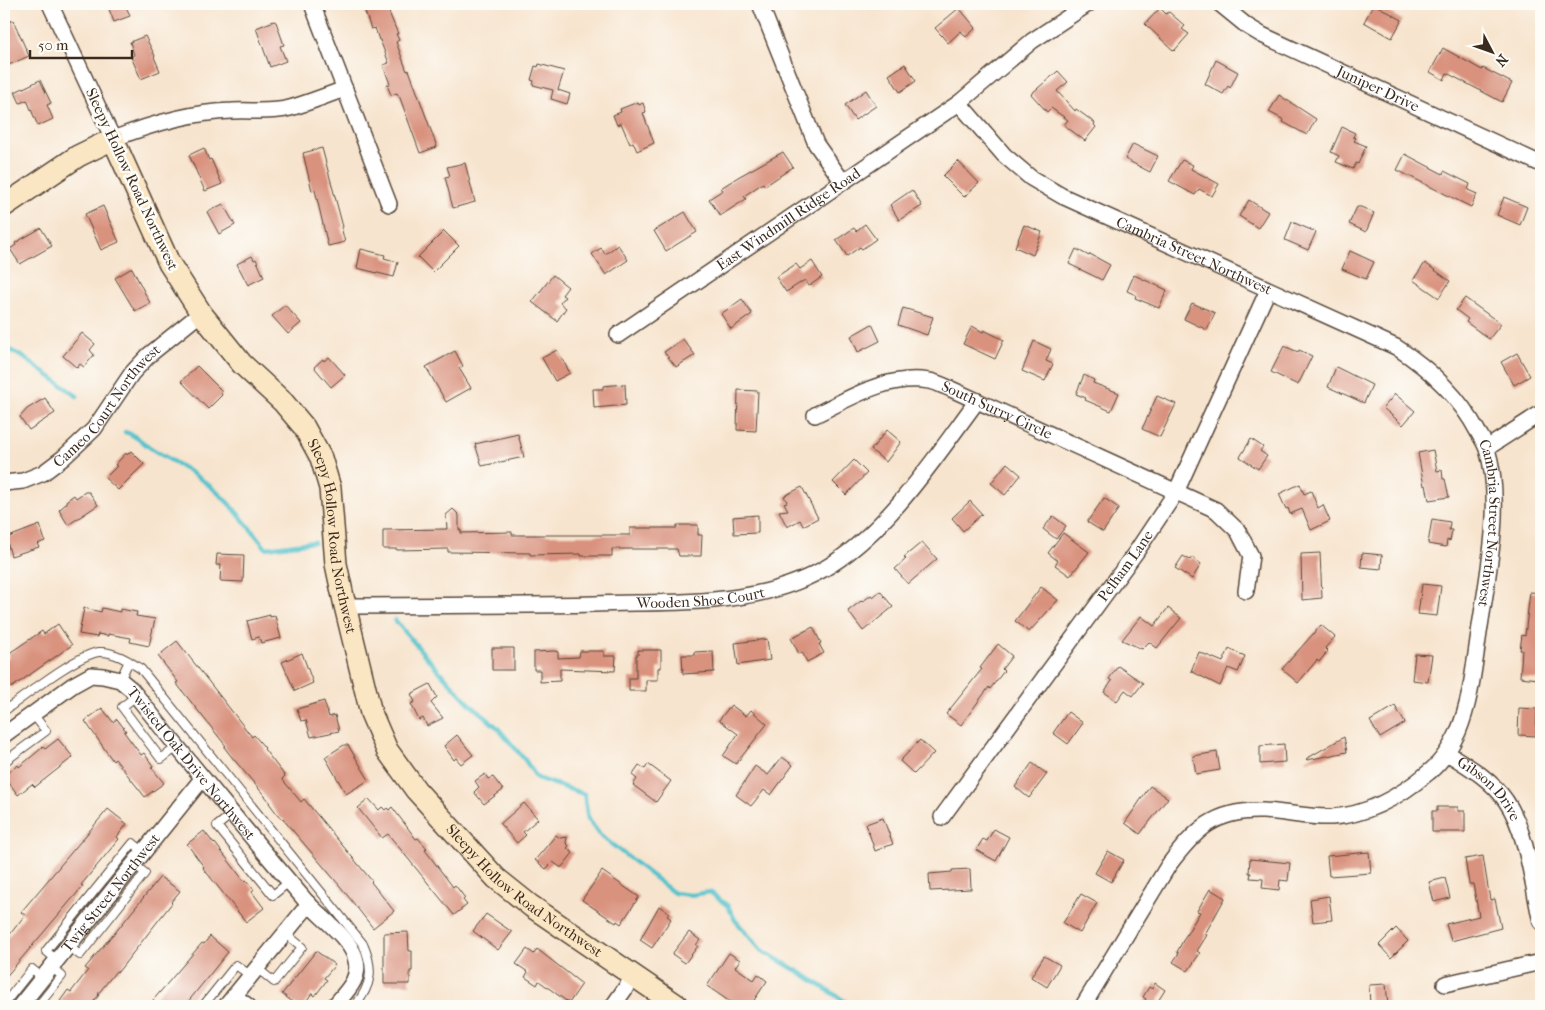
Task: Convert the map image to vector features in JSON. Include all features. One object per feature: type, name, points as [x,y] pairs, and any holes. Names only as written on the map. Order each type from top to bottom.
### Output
[{"type":"street","name":"Sleepy Hollow Road Northwest","points":[[50,4],[169,263],[201,314],[242,364],[283,402],[304,427],[320,458],[330,488],[336,564],[345,606],[371,713],[387,750],[416,790],[496,878],[531,906],[678,1006]]},
{"type":"street","points":[[312,4],[388,204]]},
{"type":"street","points":[[760,4],[816,144],[843,182]]},
{"type":"street","name":"East Windmill Ridge Road","points":[[618,335],[959,103],[1032,41],[1088,4]]},
{"type":"street","name":"Juniper Drive","points":[[1220,4],[1247,26],[1262,34],[1541,164]]},
{"type":"street","points":[[4,206],[78,156],[139,128],[202,113],[261,112],[290,108],[344,89]]},
{"type":"street","name":"Cambria Street Northwest","points":[[959,103],[1004,154],[1031,178],[1062,196],[1396,347],[1416,360],[1451,391],[1471,419],[1487,448],[1494,495],[1492,546],[1471,683],[1459,730],[1447,753],[1432,771],[1414,785],[1380,804],[1354,813],[1334,817],[1315,817],[1264,811],[1243,812],[1222,816],[1202,827],[1184,844],[1168,866],[1083,1006]]},
{"type":"street","name":"Pelham Lane","points":[[942,817],[1136,552],[1176,492],[1268,290]]},
{"type":"street","name":"Cameo Court Northwest","points":[[4,484],[23,481],[43,473],[63,458],[94,429],[132,373],[149,355],[201,314]]},
{"type":"street","name":"South Surry Circle","points":[[815,415],[875,386],[904,380],[930,381],[977,400],[1216,510],[1238,531],[1251,556],[1246,591]]},
{"type":"street","name":"Wooden Shoe Court","points":[[345,606],[704,601],[766,592],[792,584],[832,564],[865,538],[925,471],[977,400]]},
{"type":"street","points":[[1487,448],[1541,413]]},
{"type":"street","points":[[4,735],[73,685],[91,675]]},
{"type":"street","name":"Twisted Oak Drive Northwest","points":[[91,675],[120,680],[131,689],[202,779],[241,812],[289,882],[309,904],[354,943]]},
{"type":"street","name":"Gibson Drive","points":[[1447,753],[1490,784],[1506,801],[1517,822],[1525,848],[1541,922]]},
{"type":"street","name":"Twig Street Northwest","points":[[20,1006],[68,946],[100,919],[101,894],[134,864],[202,779]]},
{"type":"street","points":[[248,1006],[230,1001],[309,904]]},
{"type":"street","points":[[334,1006],[360,985],[356,976],[354,943]]},
{"type":"street","points":[[1445,984],[1541,962]]},
{"type":"street","points":[[612,1006],[634,976]]},
{"type":"lane","points":[[4,711],[84,657],[98,652],[105,652],[129,661],[145,673],[241,812],[354,943]]},
{"type":"lane","points":[[84,657],[91,675]]},
{"type":"lane","points":[[120,680],[129,661]]},
{"type":"lane","points":[[4,762],[46,731],[33,714]]},
{"type":"lane","points":[[241,812],[217,826],[273,895],[289,882]]},
{"type":"lane","points":[[50,969],[46,951],[101,894],[133,843],[144,852]]},
{"type":"lane","points":[[100,919],[145,873],[134,864]]},
{"type":"lane","points":[[203,1006],[236,965],[274,982],[302,947],[285,933]]},
{"type":"lane","points":[[4,1004],[32,969],[50,969],[62,976],[38,1006]]},
{"type":"lane","points":[[355,1006],[360,985]]},
{"type":"building","points":[[107,4],[125,4],[130,16],[114,22]]},
{"type":"building","points":[[1374,4],[1402,20],[1392,38],[1364,22]]},
{"type":"building","points":[[386,5],[398,34],[396,34],[399,40],[396,42],[407,71],[409,70],[437,147],[420,153],[400,98],[397,93],[391,95],[387,85],[390,84],[383,65],[389,63],[375,28],[371,29],[365,12]]},
{"type":"building","points":[[959,8],[976,28],[966,37],[961,31],[948,43],[935,28]]},
{"type":"building","points":[[1160,8],[1166,14],[1169,12],[1185,26],[1182,29],[1189,34],[1174,51],[1145,24]]},
{"type":"building","points":[[13,20],[29,56],[4,67],[4,24]]},
{"type":"building","points":[[274,21],[284,45],[280,46],[286,61],[270,67],[256,28]]},
{"type":"building","points":[[145,36],[160,71],[141,79],[131,57],[134,55],[130,42]]},
{"type":"building","points":[[1443,48],[1482,70],[1483,68],[1512,83],[1502,102],[1447,73],[1444,80],[1430,72]]},
{"type":"building","points":[[1216,60],[1238,72],[1230,88],[1228,86],[1223,94],[1205,84]]},
{"type":"building","points":[[539,64],[564,71],[558,90],[570,94],[567,104],[551,99],[553,90],[533,85],[534,81],[531,80],[535,66],[538,67]]},
{"type":"building","points":[[905,64],[916,81],[900,92],[889,75]]},
{"type":"building","points":[[1058,71],[1068,82],[1057,91],[1075,111],[1076,109],[1095,123],[1096,127],[1085,141],[1064,125],[1068,120],[1051,108],[1047,112],[1031,94]]},
{"type":"building","points":[[40,80],[51,103],[47,105],[53,119],[38,126],[27,100],[20,103],[15,92]]},
{"type":"building","points":[[866,90],[876,106],[855,120],[845,105]]},
{"type":"building","points":[[1279,95],[1316,119],[1307,135],[1269,112]]},
{"type":"building","points":[[638,102],[639,105],[643,103],[646,112],[643,113],[654,143],[637,151],[633,142],[630,144],[621,123],[617,125],[613,115],[621,112],[620,109]]},
{"type":"building","points":[[1342,127],[1355,133],[1353,137],[1356,138],[1354,141],[1366,146],[1358,164],[1356,163],[1353,169],[1336,162],[1339,156],[1331,152]]},
{"type":"building","points":[[1133,144],[1158,156],[1150,172],[1125,159]]},
{"type":"building","points":[[204,148],[222,184],[205,191],[189,155]]},
{"type":"building","points":[[322,148],[343,227],[341,227],[345,242],[328,246],[315,190],[312,191],[303,153]]},
{"type":"building","points":[[783,152],[793,167],[765,186],[763,183],[744,196],[746,199],[720,216],[709,199],[723,190],[721,188],[738,177]]},
{"type":"building","points":[[1405,154],[1443,174],[1444,171],[1470,184],[1468,190],[1477,194],[1471,207],[1397,170]]},
{"type":"building","points":[[1182,160],[1193,165],[1191,169],[1219,184],[1212,196],[1199,189],[1195,195],[1169,181]]},
{"type":"building","points":[[958,161],[979,183],[964,197],[943,176]]},
{"type":"building","points":[[465,163],[475,202],[453,208],[445,177],[450,176],[447,167]]},
{"type":"building","points":[[912,190],[922,206],[899,220],[890,205]]},
{"type":"building","points":[[1504,197],[1527,207],[1520,225],[1497,215]]},
{"type":"building","points":[[1249,200],[1268,212],[1258,228],[1239,216]]},
{"type":"building","points":[[223,204],[235,225],[219,234],[207,212]]},
{"type":"building","points":[[103,206],[119,242],[101,250],[85,214]]},
{"type":"building","points":[[1357,207],[1374,213],[1366,232],[1349,224]]},
{"type":"building","points":[[685,212],[697,232],[666,251],[654,231]]},
{"type":"building","points":[[1292,222],[1316,232],[1308,250],[1285,240]]},
{"type":"building","points":[[865,224],[876,239],[862,249],[860,247],[847,256],[836,240],[854,228],[856,231]]},
{"type":"building","points":[[1024,225],[1042,232],[1033,255],[1015,247]]},
{"type":"building","points":[[41,228],[52,246],[20,264],[10,249],[16,245],[15,243]]},
{"type":"building","points":[[444,231],[459,246],[433,272],[418,257]]},
{"type":"building","points":[[618,245],[628,260],[606,275],[592,254],[601,248],[605,254]]},
{"type":"building","points":[[361,249],[385,255],[384,258],[398,262],[394,277],[357,268]]},
{"type":"building","points":[[1076,249],[1110,265],[1102,280],[1069,264]]},
{"type":"building","points":[[1350,251],[1374,262],[1366,279],[1342,269]]},
{"type":"building","points":[[252,256],[254,260],[256,259],[264,277],[248,285],[237,264]]},
{"type":"building","points":[[812,261],[822,277],[809,286],[805,280],[786,292],[776,277],[796,264],[800,269]]},
{"type":"building","points":[[1425,263],[1450,281],[1439,298],[1413,280]]},
{"type":"building","points":[[132,268],[150,303],[135,311],[115,278]]},
{"type":"building","points":[[553,275],[568,287],[562,295],[565,297],[560,303],[566,308],[557,321],[532,302]]},
{"type":"building","points":[[1134,275],[1167,290],[1159,308],[1135,298],[1136,295],[1127,291]]},
{"type":"building","points":[[1465,298],[1501,324],[1489,339],[1466,322],[1468,319],[1456,310]]},
{"type":"building","points":[[742,299],[752,314],[731,329],[721,314]]},
{"type":"building","points":[[1192,303],[1215,313],[1207,330],[1184,319]]},
{"type":"building","points":[[285,305],[301,323],[288,334],[272,316]]},
{"type":"building","points":[[903,308],[933,317],[927,335],[898,325]]},
{"type":"building","points":[[872,324],[880,341],[858,352],[851,336]]},
{"type":"building","points":[[972,326],[1004,340],[995,359],[963,344]]},
{"type":"building","points":[[82,333],[95,344],[90,350],[94,355],[84,367],[80,364],[77,368],[63,356]]},
{"type":"building","points":[[683,339],[695,355],[676,367],[664,352]]},
{"type":"building","points":[[1034,341],[1051,349],[1046,361],[1053,364],[1045,381],[1022,371]]},
{"type":"building","points":[[1284,346],[1312,356],[1298,385],[1271,372]]},
{"type":"building","points":[[557,350],[570,373],[555,381],[542,358]]},
{"type":"building","points":[[455,351],[463,366],[459,368],[471,388],[446,402],[426,367]]},
{"type":"building","points":[[1517,353],[1530,376],[1514,385],[1501,362]]},
{"type":"building","points":[[329,357],[345,375],[331,387],[314,367],[323,359],[324,361]]},
{"type":"building","points":[[197,366],[222,391],[222,395],[208,409],[181,381]]},
{"type":"building","points":[[1336,367],[1372,385],[1364,403],[1328,387]]},
{"type":"building","points":[[1084,375],[1094,380],[1093,383],[1119,393],[1111,411],[1076,394]]},
{"type":"building","points":[[625,384],[626,405],[594,408],[593,389],[603,389],[603,386]]},
{"type":"building","points":[[738,390],[758,391],[756,431],[737,430]]},
{"type":"building","points":[[1395,394],[1415,411],[1403,425],[1383,408]]},
{"type":"building","points":[[1157,396],[1176,404],[1160,437],[1142,429]]},
{"type":"building","points":[[45,398],[55,413],[29,430],[20,417],[27,409]]},
{"type":"building","points":[[887,430],[901,442],[886,462],[871,450]]},
{"type":"building","points":[[518,434],[524,457],[482,466],[475,444]]},
{"type":"building","points":[[1251,439],[1263,447],[1260,451],[1267,456],[1258,469],[1240,457]]},
{"type":"building","points":[[1433,450],[1437,471],[1442,470],[1449,497],[1429,500],[1426,485],[1424,486],[1418,453]]},
{"type":"building","points":[[131,451],[144,464],[118,490],[105,478],[126,453],[127,455]]},
{"type":"building","points":[[854,460],[867,473],[846,495],[833,482]]},
{"type":"building","points":[[1007,463],[1021,475],[1005,495],[991,483]]},
{"type":"building","points":[[1300,484],[1304,494],[1311,491],[1318,508],[1323,505],[1330,521],[1311,530],[1302,509],[1290,514],[1279,494]]},
{"type":"building","points":[[802,487],[818,518],[803,526],[800,520],[787,527],[779,511],[788,510],[784,503],[787,502],[784,496]]},
{"type":"building","points":[[85,492],[89,492],[98,505],[68,525],[59,510],[74,495],[76,498]]},
{"type":"building","points":[[1104,498],[1119,508],[1103,532],[1087,522]]},
{"type":"building","points":[[970,501],[982,514],[963,531],[952,518]]},
{"type":"building","points":[[453,509],[459,515],[459,530],[461,530],[461,533],[512,532],[512,535],[630,535],[630,528],[677,528],[677,525],[698,525],[698,535],[702,535],[701,556],[679,556],[677,549],[612,549],[612,556],[581,556],[581,554],[530,555],[530,553],[448,552],[448,549],[383,549],[383,530],[447,529],[446,515]]},
{"type":"building","points":[[758,515],[758,533],[734,534],[733,517]]},
{"type":"building","points":[[1053,516],[1066,526],[1056,539],[1043,529]]},
{"type":"building","points":[[1432,519],[1450,522],[1449,530],[1452,530],[1450,541],[1447,540],[1446,547],[1428,544]]},
{"type":"building","points":[[40,525],[45,541],[37,544],[39,547],[11,556],[6,538]]},
{"type":"building","points":[[1063,533],[1089,552],[1070,576],[1055,565],[1058,561],[1048,553]]},
{"type":"building","points":[[922,542],[937,559],[908,584],[895,569],[906,559],[904,557]]},
{"type":"building","points":[[1320,553],[1322,598],[1302,600],[1301,554]]},
{"type":"building","points":[[1362,553],[1382,555],[1381,569],[1361,567]]},
{"type":"building","points":[[217,554],[244,555],[243,582],[220,581],[221,565],[216,565]]},
{"type":"building","points":[[1183,556],[1190,560],[1192,557],[1201,564],[1192,579],[1175,568]]},
{"type":"building","points":[[1422,584],[1441,586],[1437,616],[1418,614]]},
{"type":"building","points":[[1041,587],[1058,600],[1029,632],[1015,621]]},
{"type":"building","points":[[880,591],[893,607],[863,631],[848,611],[861,601],[871,595],[873,597]]},
{"type":"building","points":[[1530,592],[1541,593],[1541,666],[1538,679],[1520,677],[1522,650],[1520,650],[1522,635],[1525,636]]},
{"type":"building","points":[[84,608],[101,612],[102,608],[120,612],[120,609],[137,612],[136,616],[155,619],[149,646],[130,642],[131,638],[108,634],[108,636],[98,634],[97,637],[79,634]]},
{"type":"building","points":[[1168,608],[1181,618],[1157,648],[1149,642],[1142,649],[1122,640],[1141,616],[1154,626]]},
{"type":"building","points":[[270,615],[270,617],[275,616],[281,638],[261,643],[259,637],[252,639],[247,621]]},
{"type":"building","points":[[58,624],[72,645],[11,688],[10,685],[4,689],[4,661],[9,657],[8,654],[42,631],[44,634]]},
{"type":"building","points":[[1321,625],[1335,637],[1325,648],[1328,651],[1319,662],[1317,660],[1298,683],[1282,669]]},
{"type":"building","points":[[813,627],[824,653],[807,662],[802,652],[799,654],[791,638]]},
{"type":"building","points":[[767,639],[770,660],[738,665],[735,643]]},
{"type":"building","points":[[177,641],[252,737],[254,735],[265,748],[285,776],[282,779],[301,802],[304,799],[372,881],[394,911],[373,928],[340,886],[281,819],[270,802],[231,756],[224,747],[226,746],[176,683],[178,682],[158,656]]},
{"type":"building","points":[[998,644],[1012,656],[1002,669],[1004,671],[990,689],[989,687],[961,725],[946,714],[982,669],[980,668]]},
{"type":"building","points":[[492,648],[514,648],[514,670],[492,670]]},
{"type":"building","points":[[1229,649],[1245,656],[1238,672],[1228,668],[1220,686],[1191,671],[1199,652],[1223,662]]},
{"type":"building","points":[[638,650],[661,650],[661,668],[658,668],[658,680],[646,680],[646,691],[629,691],[629,678],[636,678],[636,655],[638,655]]},
{"type":"building","points":[[580,651],[604,651],[604,656],[616,656],[615,671],[560,669],[560,681],[540,682],[540,670],[534,670],[534,652],[558,652],[558,658],[579,657]]},
{"type":"building","points":[[713,651],[714,672],[683,674],[682,655],[694,655],[694,652]]},
{"type":"building","points":[[302,653],[313,683],[295,691],[282,662]]},
{"type":"building","points":[[1415,654],[1432,655],[1428,682],[1412,680]]},
{"type":"building","points":[[1118,666],[1143,683],[1133,696],[1125,690],[1117,701],[1104,692],[1112,681],[1109,679]]},
{"type":"building","points":[[430,684],[437,697],[431,703],[443,718],[427,726],[423,718],[419,720],[411,704],[415,702],[411,694]]},
{"type":"building","points":[[324,701],[329,717],[335,715],[339,731],[311,737],[306,720],[301,721],[297,709]]},
{"type":"building","points":[[731,705],[746,716],[751,710],[767,724],[736,764],[723,756],[738,734],[719,720]]},
{"type":"building","points":[[1395,706],[1405,723],[1380,738],[1370,721]]},
{"type":"building","points":[[102,708],[113,722],[117,719],[126,731],[124,732],[141,755],[144,753],[153,766],[151,767],[164,783],[145,797],[115,759],[113,761],[85,721]]},
{"type":"building","points":[[1519,708],[1537,709],[1536,736],[1518,735]]},
{"type":"building","points":[[1068,712],[1083,723],[1068,744],[1053,733]]},
{"type":"building","points":[[457,735],[473,755],[461,764],[456,758],[454,760],[444,746]]},
{"type":"building","points":[[1344,737],[1347,752],[1306,759]]},
{"type":"building","points":[[58,739],[73,757],[35,787],[32,784],[18,795],[4,776],[18,765],[19,767],[43,747],[45,749]]},
{"type":"building","points":[[920,740],[934,753],[914,774],[900,761]]},
{"type":"building","points":[[1284,744],[1285,762],[1260,764],[1260,746]]},
{"type":"building","points":[[344,745],[348,745],[369,780],[346,794],[325,757]]},
{"type":"building","points":[[1217,752],[1220,770],[1196,774],[1193,756]]},
{"type":"building","points":[[782,757],[793,765],[771,795],[764,790],[751,806],[736,795],[755,766],[768,775]]},
{"type":"building","points":[[1032,763],[1047,774],[1029,798],[1015,787]]},
{"type":"building","points":[[648,764],[671,781],[656,802],[633,785],[637,779],[632,775],[639,765],[645,769]]},
{"type":"building","points":[[485,774],[488,779],[493,777],[503,790],[484,804],[474,792],[479,787],[475,781]]},
{"type":"building","points":[[1150,786],[1168,798],[1140,834],[1125,823]]},
{"type":"building","points":[[369,799],[379,810],[382,807],[385,810],[387,808],[389,810],[392,807],[416,839],[418,838],[427,848],[425,850],[453,887],[455,885],[465,898],[463,900],[467,905],[454,915],[388,834],[382,838],[358,808]]},
{"type":"building","points":[[524,803],[538,819],[523,832],[526,835],[517,843],[500,824]]},
{"type":"building","points":[[1437,807],[1458,807],[1458,811],[1465,811],[1465,832],[1432,832],[1432,811],[1437,811]]},
{"type":"building","points":[[108,809],[127,824],[117,837],[119,839],[81,885],[83,886],[4,979],[4,942],[25,915],[21,912]]},
{"type":"building","points":[[883,818],[893,844],[875,851],[866,824]]},
{"type":"building","points":[[994,829],[1009,837],[996,861],[976,850],[983,839],[987,841]]},
{"type":"building","points":[[204,831],[244,881],[246,880],[254,890],[252,892],[264,908],[246,922],[203,868],[187,844]]},
{"type":"building","points":[[556,835],[560,838],[567,837],[566,843],[569,846],[567,848],[573,853],[562,867],[553,862],[546,869],[535,860]]},
{"type":"building","points":[[1108,851],[1124,860],[1111,882],[1095,873]]},
{"type":"building","points":[[1369,852],[1371,873],[1329,876],[1327,856]]},
{"type":"building","points":[[1483,856],[1490,900],[1495,899],[1501,928],[1451,941],[1446,924],[1479,916],[1473,884],[1469,884],[1465,859]]},
{"type":"building","points":[[1250,859],[1290,863],[1288,881],[1280,880],[1279,890],[1262,888],[1263,879],[1250,878]]},
{"type":"building","points":[[970,869],[971,889],[930,891],[929,874]]},
{"type":"building","points":[[602,871],[639,897],[621,924],[617,921],[616,923],[582,900]]},
{"type":"building","points":[[160,877],[180,891],[172,903],[90,1006],[66,1006],[60,1001],[68,990],[71,992],[88,970],[85,968]]},
{"type":"building","points":[[1445,878],[1450,898],[1434,902],[1429,882]]},
{"type":"building","points":[[1210,889],[1225,898],[1197,951],[1200,953],[1188,971],[1173,962],[1200,912],[1197,911]]},
{"type":"building","points":[[1081,894],[1097,903],[1080,933],[1063,923]]},
{"type":"building","points":[[1329,896],[1332,920],[1313,922],[1310,899]]},
{"type":"building","points":[[659,906],[669,913],[667,916],[671,919],[652,948],[640,940]]},
{"type":"building","points":[[486,914],[512,932],[498,950],[473,931]]},
{"type":"building","points":[[1396,928],[1408,941],[1391,958],[1379,945]]},
{"type":"building","points":[[408,932],[409,951],[412,951],[410,984],[384,984],[384,933]]},
{"type":"building","points":[[689,932],[700,940],[696,945],[698,946],[685,963],[672,954]]},
{"type":"building","points":[[210,936],[228,952],[187,1003],[186,1001],[182,1006],[148,1006],[202,943],[204,944]]},
{"type":"building","points":[[527,949],[534,954],[537,949],[582,984],[569,1003],[539,981],[537,985],[525,977],[528,972],[516,964]]},
{"type":"building","points":[[316,951],[335,965],[324,978],[327,980],[315,996],[312,993],[303,1006],[298,1006],[282,994]]},
{"type":"building","points":[[729,953],[740,960],[735,967],[754,980],[758,974],[767,981],[750,1006],[736,1006],[707,986]]},
{"type":"building","points":[[1044,956],[1060,965],[1047,987],[1031,977]]},
{"type":"building","points":[[1155,983],[1165,990],[1155,1006],[1141,1006],[1146,999],[1143,997],[1149,987],[1152,989]]},
{"type":"building","points":[[1386,984],[1388,1006],[1370,1006],[1369,985]]},
{"type":"waterway","points":[[4,347],[23,357],[77,396]]},
{"type":"waterway","points":[[125,432],[136,437],[206,483],[237,513],[266,548],[314,542]]},
{"type":"waterway","points":[[395,620],[470,704],[497,727],[525,760],[537,778],[584,794],[588,819],[601,836],[674,893],[691,895],[710,892],[728,906],[735,920],[761,950],[852,1006]]}]
